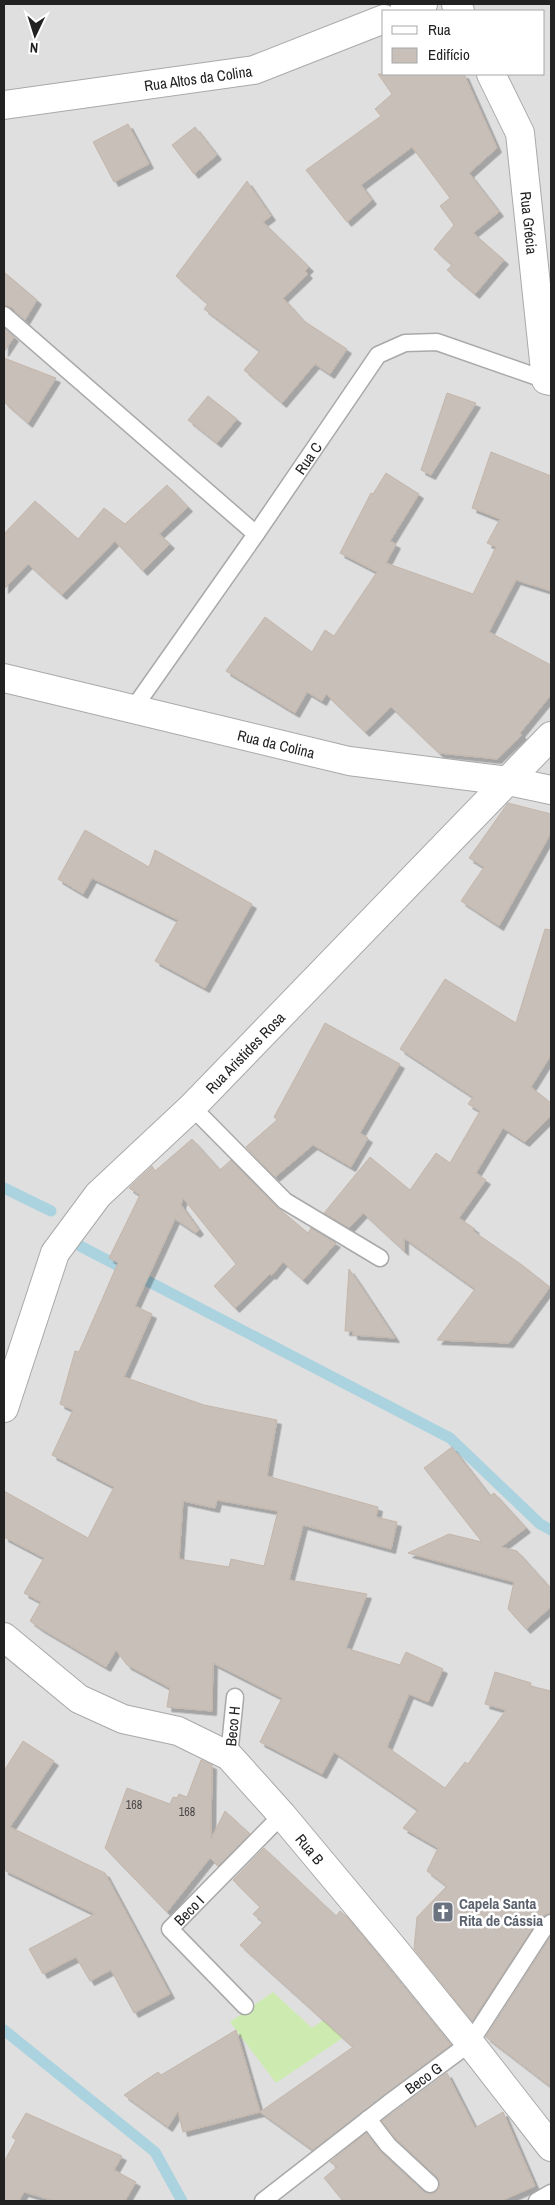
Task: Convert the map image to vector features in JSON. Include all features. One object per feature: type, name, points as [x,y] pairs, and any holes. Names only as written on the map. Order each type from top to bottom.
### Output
[{"type":"street","points":[[407,10],[423,4]]},
{"type":"street","name":"Rua Altos da Colina","points":[[4,106],[254,70],[382,20]]},
{"type":"street","name":"Rua Grécia","points":[[492,75],[520,132],[549,380]]},
{"type":"street","name":"Rua da Colina","points":[[4,678],[349,761],[508,781],[551,790]]},
{"type":"street","name":"Rua Aristides Rosa","points":[[4,1408],[55,1253],[98,1195],[192,1107],[551,736]]},
{"type":"street","name":"Rua B","points":[[4,1637],[78,1699],[123,1719],[178,1731],[229,1756],[282,1815],[470,2043],[551,2147]]},
{"type":"lane","points":[[4,315],[256,534]]},
{"type":"lane","name":"Rua C","points":[[133,708],[256,534],[378,354],[405,343],[436,342],[549,380]]},
{"type":"lane","points":[[192,1107],[285,1201],[380,1258]]},
{"type":"lane","name":"Beco H","points":[[229,1756],[235,1697]]},
{"type":"lane","name":"Beco I","points":[[245,2006],[170,1929],[282,1815]]},
{"type":"lane","name":"Beco G","points":[[263,2201],[470,2043],[543,1930],[551,1923]]},
{"type":"lane","points":[[368,2120],[388,2145],[430,2184]]},
{"type":"lane","points":[[537,2201],[551,2193]]},
{"type":"shaded area","points":[[4,4],[551,4],[551,2201],[4,2201]]},
{"type":"green space","points":[[273,1992],[312,2028],[332,2014],[347,2035],[276,2083],[230,2022]]},
{"type":"building","points":[[378,74],[464,75],[497,148],[469,173],[499,212],[473,233],[504,260],[475,294],[447,270],[452,265],[434,249],[454,225],[440,206],[450,198],[412,147],[361,185],[372,200],[347,222],[306,170],[381,116],[375,109],[392,94]]},
{"type":"building","points":[[128,124],[149,164],[114,182],[93,142]]},
{"type":"building","points":[[195,127],[217,155],[194,174],[172,145]]},
{"type":"building","points":[[247,181],[271,216],[263,222],[309,267],[305,271],[308,274],[283,298],[304,321],[347,349],[330,374],[315,364],[282,403],[244,370],[260,351],[204,309],[208,304],[176,276]]},
{"type":"building","points":[[4,272],[37,300],[25,320],[11,307],[4,305]]},
{"type":"building","points":[[4,328],[14,337],[4,352]]},
{"type":"building","points":[[4,358],[56,378],[28,423],[4,402]]},
{"type":"building","points":[[447,393],[476,403],[431,475],[421,470]]},
{"type":"building","points":[[208,396],[237,419],[217,443],[188,420]]},
{"type":"building","points":[[491,452],[551,476],[551,591],[516,580],[489,632],[551,665],[551,695],[520,733],[522,735],[497,759],[439,753],[391,707],[365,732],[326,694],[322,701],[307,692],[295,713],[226,671],[265,617],[312,652],[325,630],[334,636],[377,572],[340,553],[371,493],[373,494],[386,473],[419,494],[390,541],[396,544],[386,563],[473,594],[496,547],[487,543],[500,519],[472,508]]},
{"type":"building","points":[[167,485],[188,507],[159,534],[170,544],[143,571],[115,541],[62,595],[28,564],[4,589],[4,534],[35,501],[78,539],[104,508],[125,524]]},
{"type":"building","points":[[508,803],[551,814],[551,833],[499,926],[461,901],[484,867],[469,858]]},
{"type":"building","points":[[85,830],[149,867],[155,850],[252,904],[205,988],[155,961],[178,920],[92,878],[83,894],[58,879]]},
{"type":"building","points":[[545,929],[551,930],[551,1055],[531,1087],[551,1103],[551,1116],[525,1142],[503,1128],[476,1173],[486,1180],[459,1218],[475,1229],[473,1231],[550,1287],[509,1343],[437,1340],[475,1289],[404,1238],[404,1251],[363,1213],[349,1228],[324,1213],[370,1157],[410,1190],[436,1153],[450,1163],[480,1111],[468,1104],[473,1097],[400,1049],[445,979],[516,1023]]},
{"type":"building","points":[[325,1023],[400,1064],[360,1133],[368,1138],[351,1167],[313,1145],[275,1177],[246,1147],[277,1120],[274,1117]]},
{"type":"building","points":[[192,1139],[220,1170],[231,1160],[278,1208],[308,1233],[311,1228],[336,1243],[303,1280],[283,1262],[272,1275],[270,1274],[235,1308],[214,1286],[236,1264],[183,1198],[181,1205],[199,1230],[196,1233],[175,1219],[135,1306],[152,1314],[124,1377],[204,1405],[277,1420],[267,1476],[378,1507],[376,1517],[397,1522],[391,1549],[303,1525],[289,1580],[367,1594],[346,1648],[400,1665],[406,1652],[443,1669],[428,1702],[409,1694],[387,1747],[445,1788],[465,1762],[468,1764],[506,1710],[485,1704],[495,1672],[531,1683],[530,1686],[551,1691],[551,1913],[544,1915],[535,1925],[472,2021],[414,1949],[417,1917],[447,1886],[427,1871],[438,1848],[403,1828],[418,1810],[334,1752],[322,1774],[260,1742],[282,1698],[213,1663],[212,1711],[167,1707],[170,1688],[127,1665],[116,1650],[106,1667],[30,1621],[41,1602],[24,1593],[44,1558],[4,1537],[4,1491],[88,1538],[114,1487],[52,1455],[73,1410],[60,1404],[75,1351],[79,1352],[118,1263],[109,1258],[140,1195],[129,1188],[152,1166],[155,1171]],"holes":[[[217,1500],[278,1511],[264,1566],[231,1559],[229,1567],[179,1559],[183,1501],[215,1508]]]},
{"type":"building","points":[[349,1269],[395,1338],[353,1335],[353,1331],[345,1331]]},
{"type":"building","points":[[452,1447],[490,1496],[494,1493],[526,1528],[501,1547],[517,1551],[551,1589],[551,1607],[526,1629],[508,1609],[514,1582],[408,1553],[449,1534],[482,1542],[424,1468]]},
{"type":"building","points":[[23,1741],[54,1761],[10,1827],[105,1873],[170,1994],[134,2013],[111,1970],[90,1981],[76,1957],[43,1974],[29,1949],[95,1914],[4,1870],[4,1771]]},
{"type":"building","points":[[201,1760],[212,1765],[211,1839],[225,1811],[250,1834],[218,1866],[210,1858],[167,1912],[105,1848],[127,1788],[170,1804],[173,1797],[177,1798],[179,1794],[187,1797]]},
{"type":"building","points":[[264,1848],[336,1916],[340,1911],[347,1917],[451,2045],[313,2150],[260,2112],[353,2047],[240,1945],[263,1922],[253,1914],[260,1907],[233,1880]]},
{"type":"building","points":[[551,1936],[551,2087],[486,2037]]},
{"type":"building","points":[[236,2030],[260,2112],[183,2132],[178,2111],[168,2127],[124,2095],[158,2072],[161,2075]]},
{"type":"building","points":[[447,2073],[475,2128],[503,2112],[535,2186],[501,2201],[343,2201],[324,2178],[337,2167],[330,2162],[366,2133],[381,2152],[423,2191],[432,2194],[438,2190],[440,2186],[437,2177],[395,2138],[382,2121]]},
{"type":"building","points":[[26,2113],[122,2156],[114,2170],[136,2182],[125,2201],[54,2201],[24,2192],[19,2201],[4,2201],[4,2162],[16,2140],[12,2137]]},
{"type":"waterway","points":[[4,1188],[51,1211]]},
{"type":"waterway","points":[[80,1246],[450,1438],[540,1524],[551,1530]]},
{"type":"waterway","points":[[4,2030],[155,2152],[182,2201]]},
{"type":"place","name":"Capela Santa Rita de Cássia","points":[[443,1912]]}]
